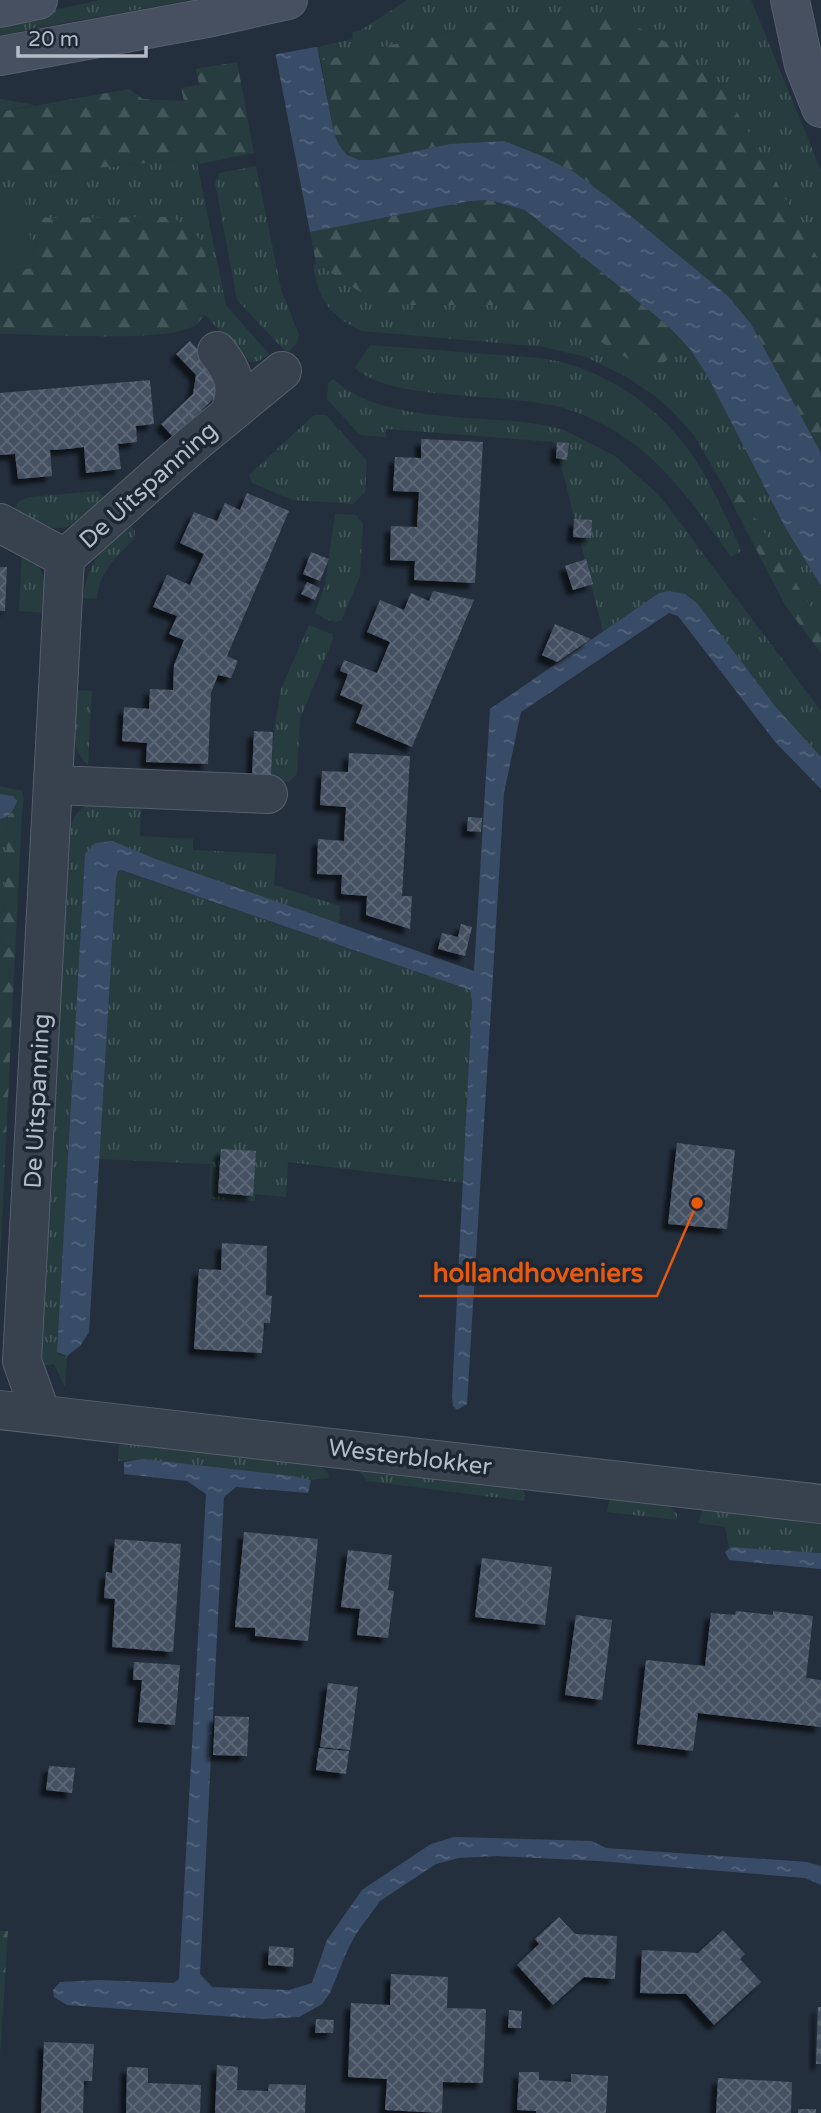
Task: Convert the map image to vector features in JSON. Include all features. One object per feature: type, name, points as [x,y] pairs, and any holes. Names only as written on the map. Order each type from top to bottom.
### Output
[{"type":"main road","points":[[0,8],[38,0]]},
{"type":"main road","points":[[0,55],[212,17],[289,0]]},
{"type":"main road","points":[[790,0],[804,65],[821,108]]},
{"type":"street","name":"De Uitspanning","points":[[217,351],[229,366],[235,380],[234,402],[230,412]]},
{"type":"street","name":"De Uitspanning","points":[[41,1414],[22,1361],[55,785],[65,558],[230,412],[282,371]]},
{"type":"street","name":"De Uitspanning","points":[[0,523],[65,558]]},
{"type":"street","points":[[55,785],[268,794]]},
{"type":"street","name":"Westerblokker","points":[[0,1410],[821,1504]]},
{"type":"green space","points":[[100,0],[190,0],[0,35],[0,22]]},
{"type":"green space","points":[[407,0],[751,0],[821,170],[821,264],[726,93],[670,44],[526,14],[321,61],[317,47],[353,39],[352,32],[361,30]]},
{"type":"green space","points":[[575,13],[627,22],[670,44],[726,93],[771,172],[821,264],[821,453],[751,324],[609,198],[574,172],[504,141],[450,144],[373,160],[359,160],[347,155],[339,145],[334,133],[321,61],[526,14]]},
{"type":"green space","points":[[237,62],[254,153],[199,164],[196,158],[0,178],[0,112],[129,89],[143,99],[184,101],[181,88],[199,85],[196,69]]},
{"type":"green space","points":[[0,99],[35,105],[0,112]]},
{"type":"green space","points":[[196,158],[226,305],[269,354],[259,361],[248,360],[204,314],[211,305],[42,218],[31,256],[0,283],[0,178]]},
{"type":"green space","points":[[256,166],[281,289],[299,335],[296,344],[287,353],[237,300],[215,182],[220,173]]},
{"type":"green space","points":[[24,192],[34,268],[0,272],[0,195]]},
{"type":"green space","points":[[489,200],[525,210],[667,325],[677,336],[669,358],[657,368],[637,364],[556,315],[495,305],[411,305],[365,295],[316,263],[310,232],[470,201]]},
{"type":"green space","points":[[172,217],[195,232],[205,251],[211,305],[194,326],[179,331],[130,336],[0,334],[0,283],[31,256],[42,218]]},
{"type":"green space","points":[[316,263],[411,305],[495,305],[556,315],[637,364],[669,358],[677,336],[690,349],[707,374],[785,527],[821,586],[821,623],[742,497],[732,488],[724,487],[694,435],[655,396],[625,376],[586,357],[544,347],[362,331],[341,319],[327,306],[316,278],[313,265]]},
{"type":"green space","points":[[370,345],[543,358],[580,368],[616,385],[649,408],[678,436],[698,464],[742,551],[731,557],[664,470],[624,437],[600,423],[573,411],[549,405],[426,392],[373,379],[355,368]]},
{"type":"green space","points":[[333,379],[353,393],[377,404],[432,415],[544,425],[564,430],[615,456],[660,496],[821,711],[821,757],[775,706],[697,603],[659,593],[603,631],[555,442],[386,429],[386,437],[360,435],[327,399],[328,383]]},
{"type":"green space","points":[[314,415],[326,415],[367,461],[365,492],[353,504],[292,500],[252,483],[249,475]]},
{"type":"green space","points":[[724,487],[732,488],[742,497],[821,623],[821,653],[785,605]]},
{"type":"green space","points":[[98,491],[107,501],[82,520],[63,528],[42,524],[14,510],[19,501],[29,497]]},
{"type":"green space","points":[[335,514],[356,515],[363,524],[360,576],[342,619],[336,622],[315,613],[325,585]]},
{"type":"green space","points":[[129,524],[135,530],[134,539],[105,573],[97,599],[83,598],[88,575],[98,556]]},
{"type":"green space","points":[[22,552],[37,565],[44,578],[47,613],[19,611]]},
{"type":"green space","points":[[309,625],[332,634],[333,639],[300,719],[297,774],[289,782],[271,781],[274,730],[281,689]]},
{"type":"green space","points":[[77,690],[92,691],[88,765],[81,757],[75,740]]},
{"type":"green space","points":[[0,786],[22,791],[22,811],[12,811],[16,806],[13,796],[0,794]]},
{"type":"green space","points":[[87,805],[141,806],[140,836],[193,839],[193,850],[276,854],[274,885],[340,906],[339,924],[153,858],[113,841],[85,854],[57,1352],[67,1356],[65,1387],[54,1364],[42,1366],[69,827],[77,813]]},
{"type":"green space","points":[[16,809],[22,811],[0,1262],[0,975],[8,816]]},
{"type":"green space","points":[[8,816],[8,820],[0,975],[0,819]]},
{"type":"green space","points":[[119,870],[470,990],[472,1002],[463,1183],[288,1162],[286,1197],[255,1194],[255,1201],[209,1199],[210,1164],[99,1159],[116,879]]},
{"type":"green space","points":[[122,1441],[317,1463],[329,1474],[328,1478],[311,1480],[143,1460],[118,1461]]},
{"type":"green space","points":[[356,1467],[521,1486],[525,1494],[524,1501],[367,1481]]},
{"type":"green space","points":[[610,1496],[668,1504],[677,1514],[677,1520],[607,1512]]},
{"type":"green space","points":[[703,1510],[821,1521],[821,1553],[729,1547],[725,1527],[698,1523]]},
{"type":"green space","points":[[0,1931],[8,1931],[0,2057]]},
{"type":"water","points":[[265,0],[317,46],[334,133],[347,155],[359,160],[373,160],[450,144],[504,141],[574,172],[728,296],[751,324],[821,453],[821,586],[785,527],[707,375],[690,349],[667,325],[525,210],[489,200],[470,201],[310,232]]},
{"type":"water","points":[[669,591],[685,594],[697,603],[775,706],[821,757],[821,789],[776,743],[678,616],[669,613],[521,712],[504,793],[467,1404],[457,1410],[453,1406],[452,1396],[472,1002],[470,990],[121,870],[118,871],[116,879],[89,1332],[80,1346],[67,1356],[57,1352],[85,854],[95,843],[113,841],[153,858],[474,971],[490,709],[659,593]]},
{"type":"water","points":[[0,794],[13,796],[17,801],[11,813],[0,819]]},
{"type":"water","points":[[143,1459],[311,1480],[308,1493],[236,1487],[224,1497],[200,1974],[212,1987],[289,1990],[312,1983],[327,1940],[362,1890],[431,1844],[454,1837],[592,1841],[606,1848],[807,1862],[821,1866],[821,1885],[805,1878],[599,1861],[497,1856],[459,1858],[436,1864],[380,1901],[356,1934],[330,1993],[322,2004],[299,2017],[263,2019],[67,2005],[54,1997],[53,1990],[60,1982],[99,1980],[174,1983],[179,1979],[206,1494],[187,1481],[124,1474],[124,1462]]},
{"type":"water","points":[[731,1547],[821,1553],[821,1569],[729,1560],[725,1552]]},
{"type":"pier","points":[[262,0],[313,0],[321,46],[272,55]]},
{"type":"building","points":[[190,341],[209,362],[217,377],[215,397],[174,438],[161,424],[193,394],[196,375],[176,354]]},
{"type":"building","points":[[150,380],[154,424],[136,426],[137,442],[118,444],[121,469],[86,473],[84,447],[50,450],[52,476],[18,479],[15,454],[0,455],[0,393]]},
{"type":"building","points":[[421,439],[483,442],[475,583],[414,580],[415,561],[390,560],[391,526],[417,527],[419,492],[393,491],[395,457],[421,458]]},
{"type":"building","points":[[557,442],[569,443],[567,460],[556,458]]},
{"type":"building","points":[[247,493],[289,511],[227,656],[238,661],[231,678],[218,675],[211,693],[208,764],[146,762],[147,743],[122,741],[124,707],[149,709],[150,689],[173,690],[174,665],[184,640],[169,634],[177,616],[153,607],[167,575],[190,585],[204,554],[180,543],[194,512],[217,521],[225,503],[240,510]]},
{"type":"building","points":[[574,519],[592,520],[591,538],[573,537]]},
{"type":"building","points":[[311,552],[329,559],[320,581],[303,574]]},
{"type":"building","points":[[586,559],[593,584],[573,590],[565,566]]},
{"type":"building","points":[[0,567],[7,567],[5,611],[0,611]]},
{"type":"building","points":[[307,582],[320,588],[315,600],[301,594]]},
{"type":"building","points":[[433,591],[474,600],[412,747],[356,723],[363,705],[340,695],[348,674],[340,671],[344,660],[377,673],[390,642],[367,632],[380,600],[404,610],[411,593],[429,601]]},
{"type":"building","points":[[555,624],[591,639],[557,662],[542,655]]},
{"type":"building","points":[[254,731],[273,732],[271,777],[252,776]]},
{"type":"building","points":[[349,753],[410,756],[402,896],[412,896],[410,929],[366,915],[367,896],[341,894],[342,875],[317,874],[318,839],[344,841],[346,807],[320,805],[322,771],[348,772]]},
{"type":"building","points":[[468,817],[482,818],[481,832],[467,831]]},
{"type":"building","points":[[461,924],[472,927],[465,956],[438,949],[442,933],[458,937]]},
{"type":"building","points":[[677,1143],[735,1150],[727,1229],[668,1224]]},
{"type":"building","points":[[221,1149],[256,1151],[253,1196],[218,1193]]},
{"type":"building","points":[[222,1243],[267,1246],[266,1295],[272,1296],[270,1323],[264,1323],[262,1353],[194,1349],[199,1269],[221,1270]]},
{"type":"building","points":[[244,1532],[318,1539],[308,1641],[255,1636],[255,1628],[235,1627]]},
{"type":"building","points":[[115,1539],[181,1544],[173,1652],[112,1647],[115,1599],[104,1598],[106,1572],[112,1573]]},
{"type":"building","points":[[348,1550],[392,1555],[388,1590],[394,1591],[388,1638],[357,1635],[360,1609],[341,1607]]},
{"type":"building","points":[[482,1558],[552,1567],[545,1625],[475,1617]]},
{"type":"building","points":[[736,1611],[773,1615],[773,1611],[813,1616],[806,1678],[821,1680],[821,1727],[698,1713],[693,1751],[637,1744],[646,1660],[705,1666],[711,1613],[735,1615]]},
{"type":"building","points":[[576,1615],[612,1620],[602,1700],[565,1695]]},
{"type":"building","points":[[134,1662],[180,1665],[175,1725],[138,1722],[142,1680],[133,1680]]},
{"type":"building","points":[[328,1683],[358,1687],[350,1750],[320,1747]]},
{"type":"building","points":[[215,1716],[249,1717],[247,1756],[213,1755]]},
{"type":"building","points":[[319,1748],[349,1751],[346,1774],[316,1770]]},
{"type":"building","points":[[49,1766],[75,1768],[72,1793],[46,1790]]},
{"type":"building","points":[[559,1917],[575,1934],[617,1936],[615,1979],[584,1977],[553,2005],[517,1965],[539,1944],[535,1939]]},
{"type":"building","points":[[723,1930],[745,1954],[740,1959],[761,1982],[714,2025],[686,1994],[640,1993],[642,1950],[698,1953]]},
{"type":"building","points":[[269,1946],[294,1948],[293,1967],[268,1965]]},
{"type":"building","points":[[391,1974],[448,1977],[447,2008],[486,2009],[483,2083],[443,2082],[442,2113],[385,2110],[387,2079],[348,2077],[351,2003],[390,2005]]},
{"type":"building","points":[[818,2007],[821,2007],[821,2064],[816,2064]]},
{"type":"building","points":[[509,2010],[522,2011],[521,2028],[508,2028]]},
{"type":"building","points":[[316,2019],[334,2020],[333,2033],[315,2033]]},
{"type":"building","points":[[44,2042],[94,2044],[92,2081],[84,2081],[83,2113],[41,2113]]},
{"type":"building","points":[[217,2065],[238,2067],[237,2090],[268,2091],[269,2084],[306,2085],[305,2113],[215,2113]]},
{"type":"building","points":[[127,2067],[148,2068],[148,2083],[201,2085],[200,2113],[126,2113]]},
{"type":"building","points":[[519,2072],[539,2072],[539,2080],[571,2082],[571,2074],[608,2076],[606,2113],[536,2113],[517,2110]]},
{"type":"building","points":[[718,2078],[792,2082],[791,2113],[716,2113]]},
{"type":"building","points":[[798,2109],[816,2109],[816,2113],[798,2113]]},
{"type":"place","name":"hollandhoveniers","points":[[697,1203]]}]
